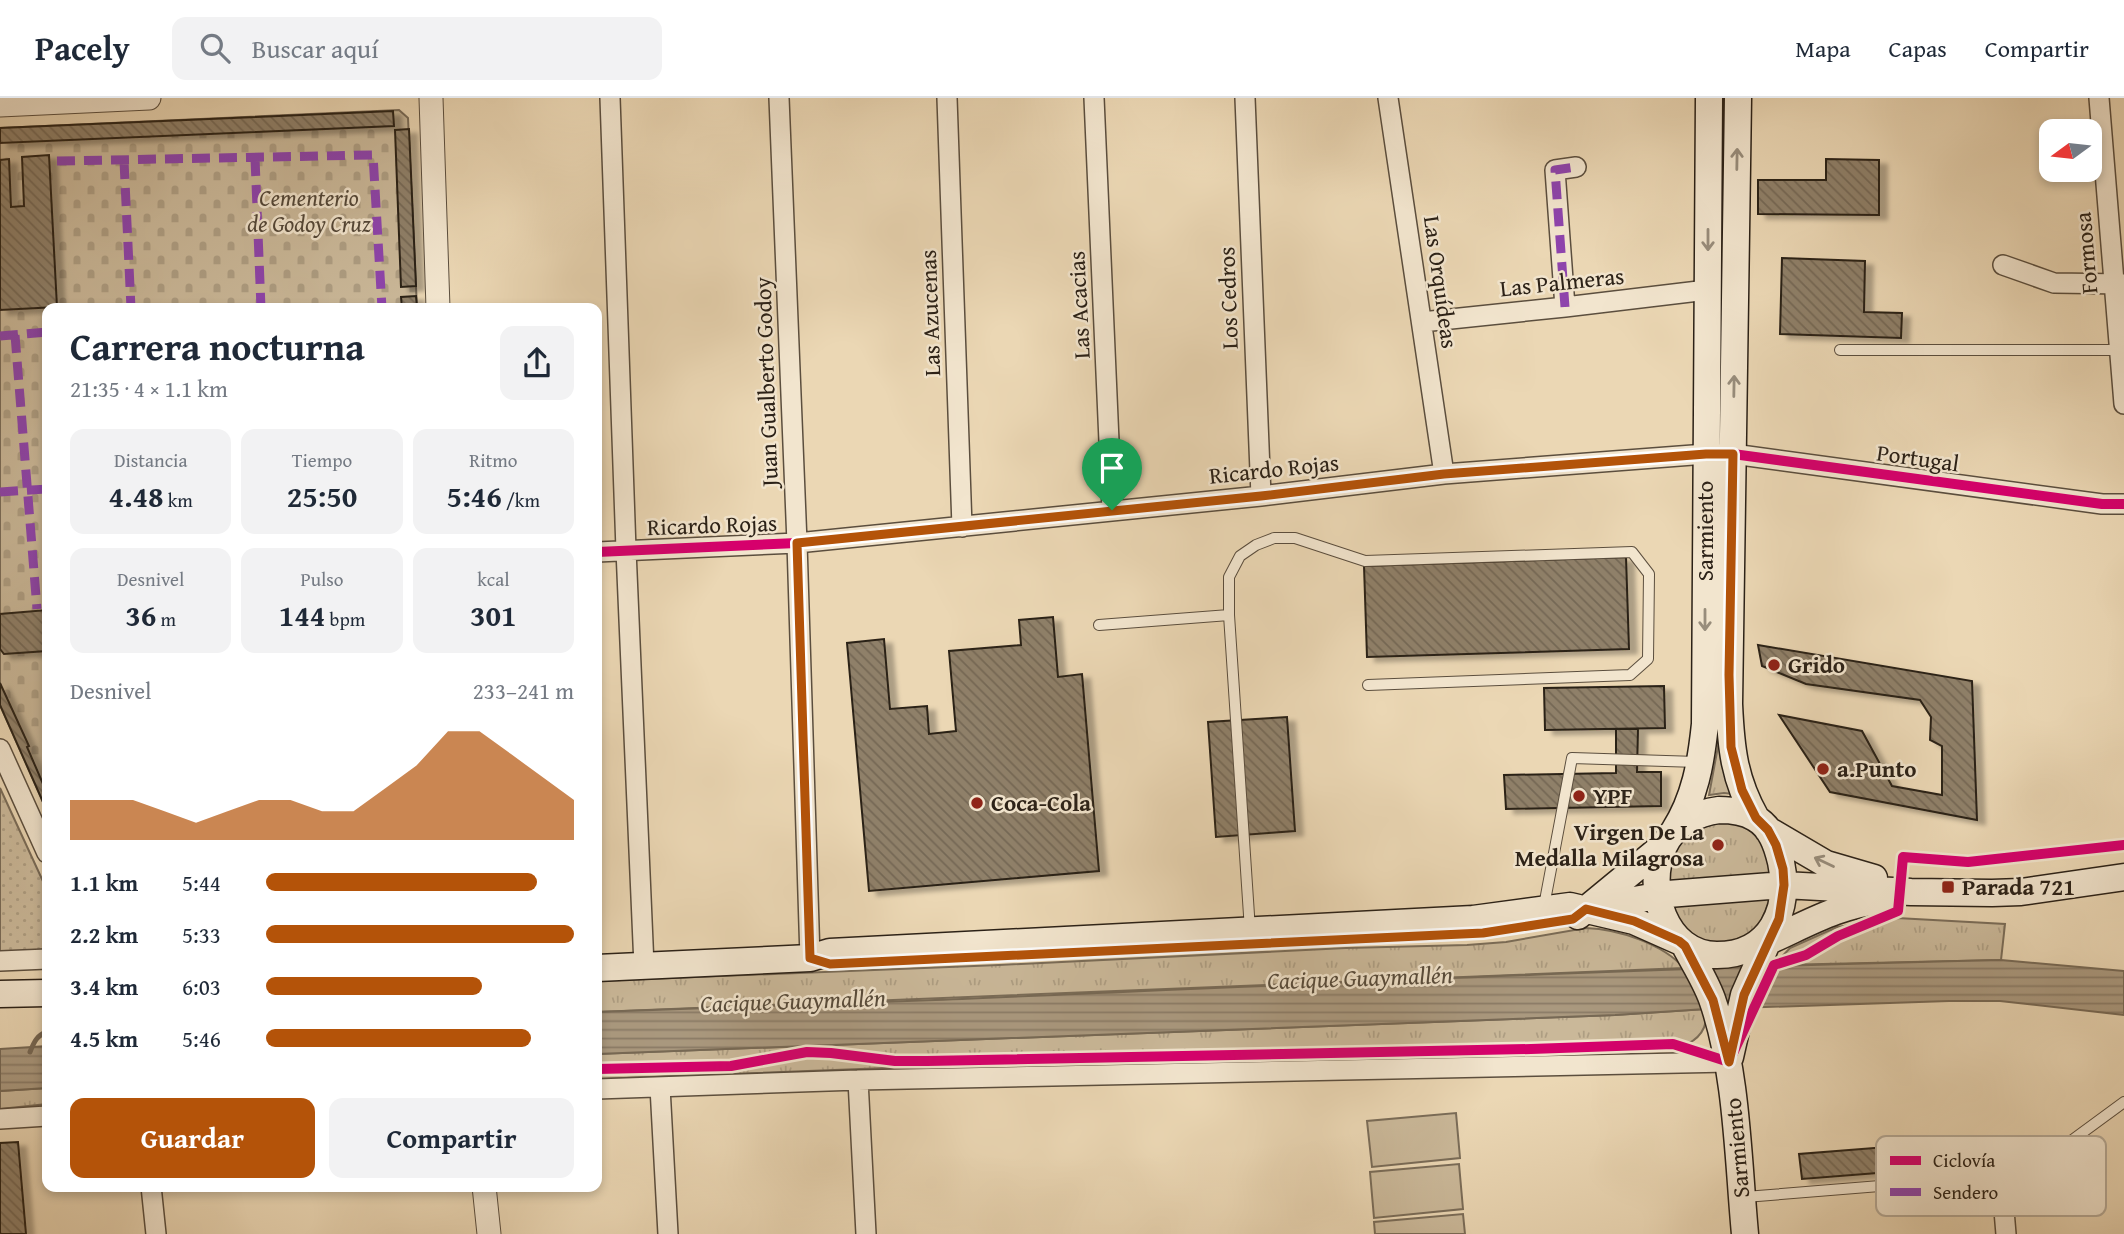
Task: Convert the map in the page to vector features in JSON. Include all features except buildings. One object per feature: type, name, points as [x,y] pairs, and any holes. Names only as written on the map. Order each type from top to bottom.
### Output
[{"type":"main road","name":"Sarmiento","points":[[1669,839],[1689,803],[1701,762],[1705,724],[1709,98]]},
{"type":"main road","name":"Sarmiento","points":[[1738,98],[1729,675],[1731,747],[1742,790],[1776,845],[1784,885]]},
{"type":"main road","points":[[810,958],[830,964],[1483,933],[1573,919],[1688,820],[1709,811],[1730,810],[1762,824],[1826,864],[1845,871],[1901,883],[1911,892]]},
{"type":"main road","points":[[1658,896],[1657,879],[1669,839]]},
{"type":"main road","points":[[1586,909],[1658,896],[1784,885],[1964,894],[2014,892],[2124,877]]},
{"type":"main road","points":[[1728,1008],[1744,995],[1781,912],[1784,885]]},
{"type":"main road","points":[[602,968],[810,958],[830,952],[1473,919],[1570,906],[1634,921],[1687,952],[1713,955],[1765,946],[1807,922],[1839,909],[1899,898],[1911,892]]},
{"type":"main road","name":"Sarmiento","points":[[1658,896],[1666,922],[1728,1008],[1729,1062],[1745,1234]]},
{"type":"main road","points":[[0,994],[42,993]]},
{"type":"street","points":[[0,105],[149,98]]},
{"type":"street","points":[[431,98],[438,303]]},
{"type":"street","points":[[611,98],[626,550],[644,966]]},
{"type":"street","name":"Juan Gualberto Godoy","points":[[779,98],[810,958]]},
{"type":"street","name":"Las Azucenas","points":[[947,98],[962,527]]},
{"type":"street","name":"Las Acacias","points":[[1094,98],[1112,510]]},
{"type":"street","name":"Los Cedros","points":[[1245,98],[1261,496]]},
{"type":"street","name":"Las Orquídeas","points":[[1388,98],[1444,474]]},
{"type":"street","name":"Formosa","points":[[2098,98],[2119,285],[2119,349],[2124,404]]},
{"type":"street","points":[[1565,307],[1555,170],[1576,167]]},
{"type":"street","points":[[2003,265],[2054,283],[2119,285]]},
{"type":"street","name":"Las Palmeras","points":[[1422,322],[1707,290]]},
{"type":"street","name":"Ricardo Rojas","points":[[602,552],[797,543],[1261,496],[1444,474],[1706,454]]},
{"type":"street","name":"Portugal","points":[[1706,454],[1733,454],[2102,504],[2124,504]]},
{"type":"street","points":[[0,749],[42,842]]},
{"type":"street","points":[[0,961],[42,959]]},
{"type":"street","points":[[602,1089],[858,1080],[1729,1062]]},
{"type":"street","points":[[858,1080],[866,1234]]},
{"type":"street","points":[[660,1087],[668,1234]]},
{"type":"street","points":[[0,1119],[42,1115]]},
{"type":"street","points":[[152,1192],[156,1234]]},
{"type":"street","points":[[485,1192],[489,1234]]},
{"type":"street","points":[[2004,1216],[2006,1234]]},
{"type":"lane","points":[[1840,349],[2119,349]]},
{"type":"lane","points":[[1250,931],[1228,615],[1228,577],[1240,556],[1256,545],[1274,538],[1295,538],[1364,561],[1632,552],[1649,574],[1648,659],[1630,675],[1368,685]]},
{"type":"lane","points":[[1099,625],[1228,615]]},
{"type":"lane","points":[[1543,910],[1572,758],[1701,762]]},
{"type":"lane","points":[[2078,1136],[2124,1102]]},
{"type":"lane","points":[[1742,1198],[1876,1186]]},
{"type":"green space","name":"Cementerio de Godoy Cruz","points":[[399,110],[408,118],[417,303],[42,303],[42,800],[0,705],[0,128]]},
{"type":"green space","points":[[1719,741],[1733,794],[1709,795]]},
{"type":"green space","points":[[0,788],[42,879],[42,952],[0,955]]},
{"type":"green space","points":[[1731,819],[1759,836],[1773,874],[1667,884],[1669,865],[1685,832]]},
{"type":"green space","points":[[1771,898],[1761,921],[1749,935],[1730,944],[1700,942],[1680,924],[1670,904]]},
{"type":"green space","points":[[1897,918],[2005,924],[2001,960],[1774,965],[1790,948],[1837,927]]},
{"type":"green space","points":[[1586,928],[1599,929],[1639,939],[1675,959],[1684,968],[602,1012],[602,981],[1506,942]]},
{"type":"green space","points":[[1706,1009],[1705,1025],[1698,1036],[1673,1049],[990,1064],[602,1079],[602,1054],[1615,1015]]},
{"type":"green space","points":[[42,1088],[42,1105],[0,1109],[0,1091]]},
{"type":"green space","points":[[1456,1113],[1460,1158],[1372,1167],[1367,1121]]},
{"type":"green space","points":[[1459,1164],[1463,1209],[1374,1218],[1370,1172]]},
{"type":"green space","points":[[1463,1214],[1465,1234],[1375,1234],[1374,1222]]},
{"type":"shaded area","points":[[2001,960],[2124,971],[2124,1015],[2000,1001],[1949,1001],[602,1054],[602,1012]]},
{"type":"shaded area","points":[[42,1046],[42,1088],[0,1091],[0,1049]]},
{"type":"waterway","points":[[30,1052],[36,1039],[42,1034]]},
{"type":"marked path","points":[[57,161],[373,155],[382,303]]},
{"type":"marked path","points":[[255,158],[261,303]]},
{"type":"marked path","points":[[124,161],[131,303]]},
{"type":"marked path","points":[[1565,307],[1555,170],[1576,167]]},
{"type":"marked path","points":[[0,336],[42,332]]},
{"type":"marked path","points":[[15,335],[37,609]]},
{"type":"marked path","points":[[0,492],[42,489]]},
{"type":"cycle path","points":[[602,552],[797,543],[1261,496],[1444,474],[1706,454],[1733,454],[2102,504],[2124,504]]},
{"type":"cycle path","points":[[602,1069],[731,1066],[807,1052],[895,1061],[927,1061],[1673,1044],[1729,1062],[1774,965],[1806,955],[1838,936],[1898,911],[1903,857],[1968,862],[2124,845]]},
{"type":"place","name":"Grido","points":[[1774,665]]},
{"type":"place","name":"a.Punto","points":[[1823,769]]},
{"type":"place","name":"YPF","points":[[1579,796]]},
{"type":"place","name":"Coca-Cola","points":[[977,803]]},
{"type":"place","name":"Virgen De La Medalla Milagrosa","points":[[1718,845]]},
{"type":"place","name":"Parada 721","points":[[1948,887]]},
{"type":"route","points":[[1733,454],[1729,675],[1731,747],[1748,804],[1776,845],[1783,869],[1784,885],[1779,919],[1766,942],[1744,995],[1729,1062],[1713,1000],[1685,946],[1634,921],[1586,909],[1573,919],[1499,932],[830,964],[810,958],[797,543],[1112,510],[1261,496],[1444,474],[1733,454]]},
{"type":"water label","name":"Cacique Guaymallén","points":[[1360,978]]},
{"type":"water label","name":"Cacique Guaymallén","points":[[793,1001]]}]
